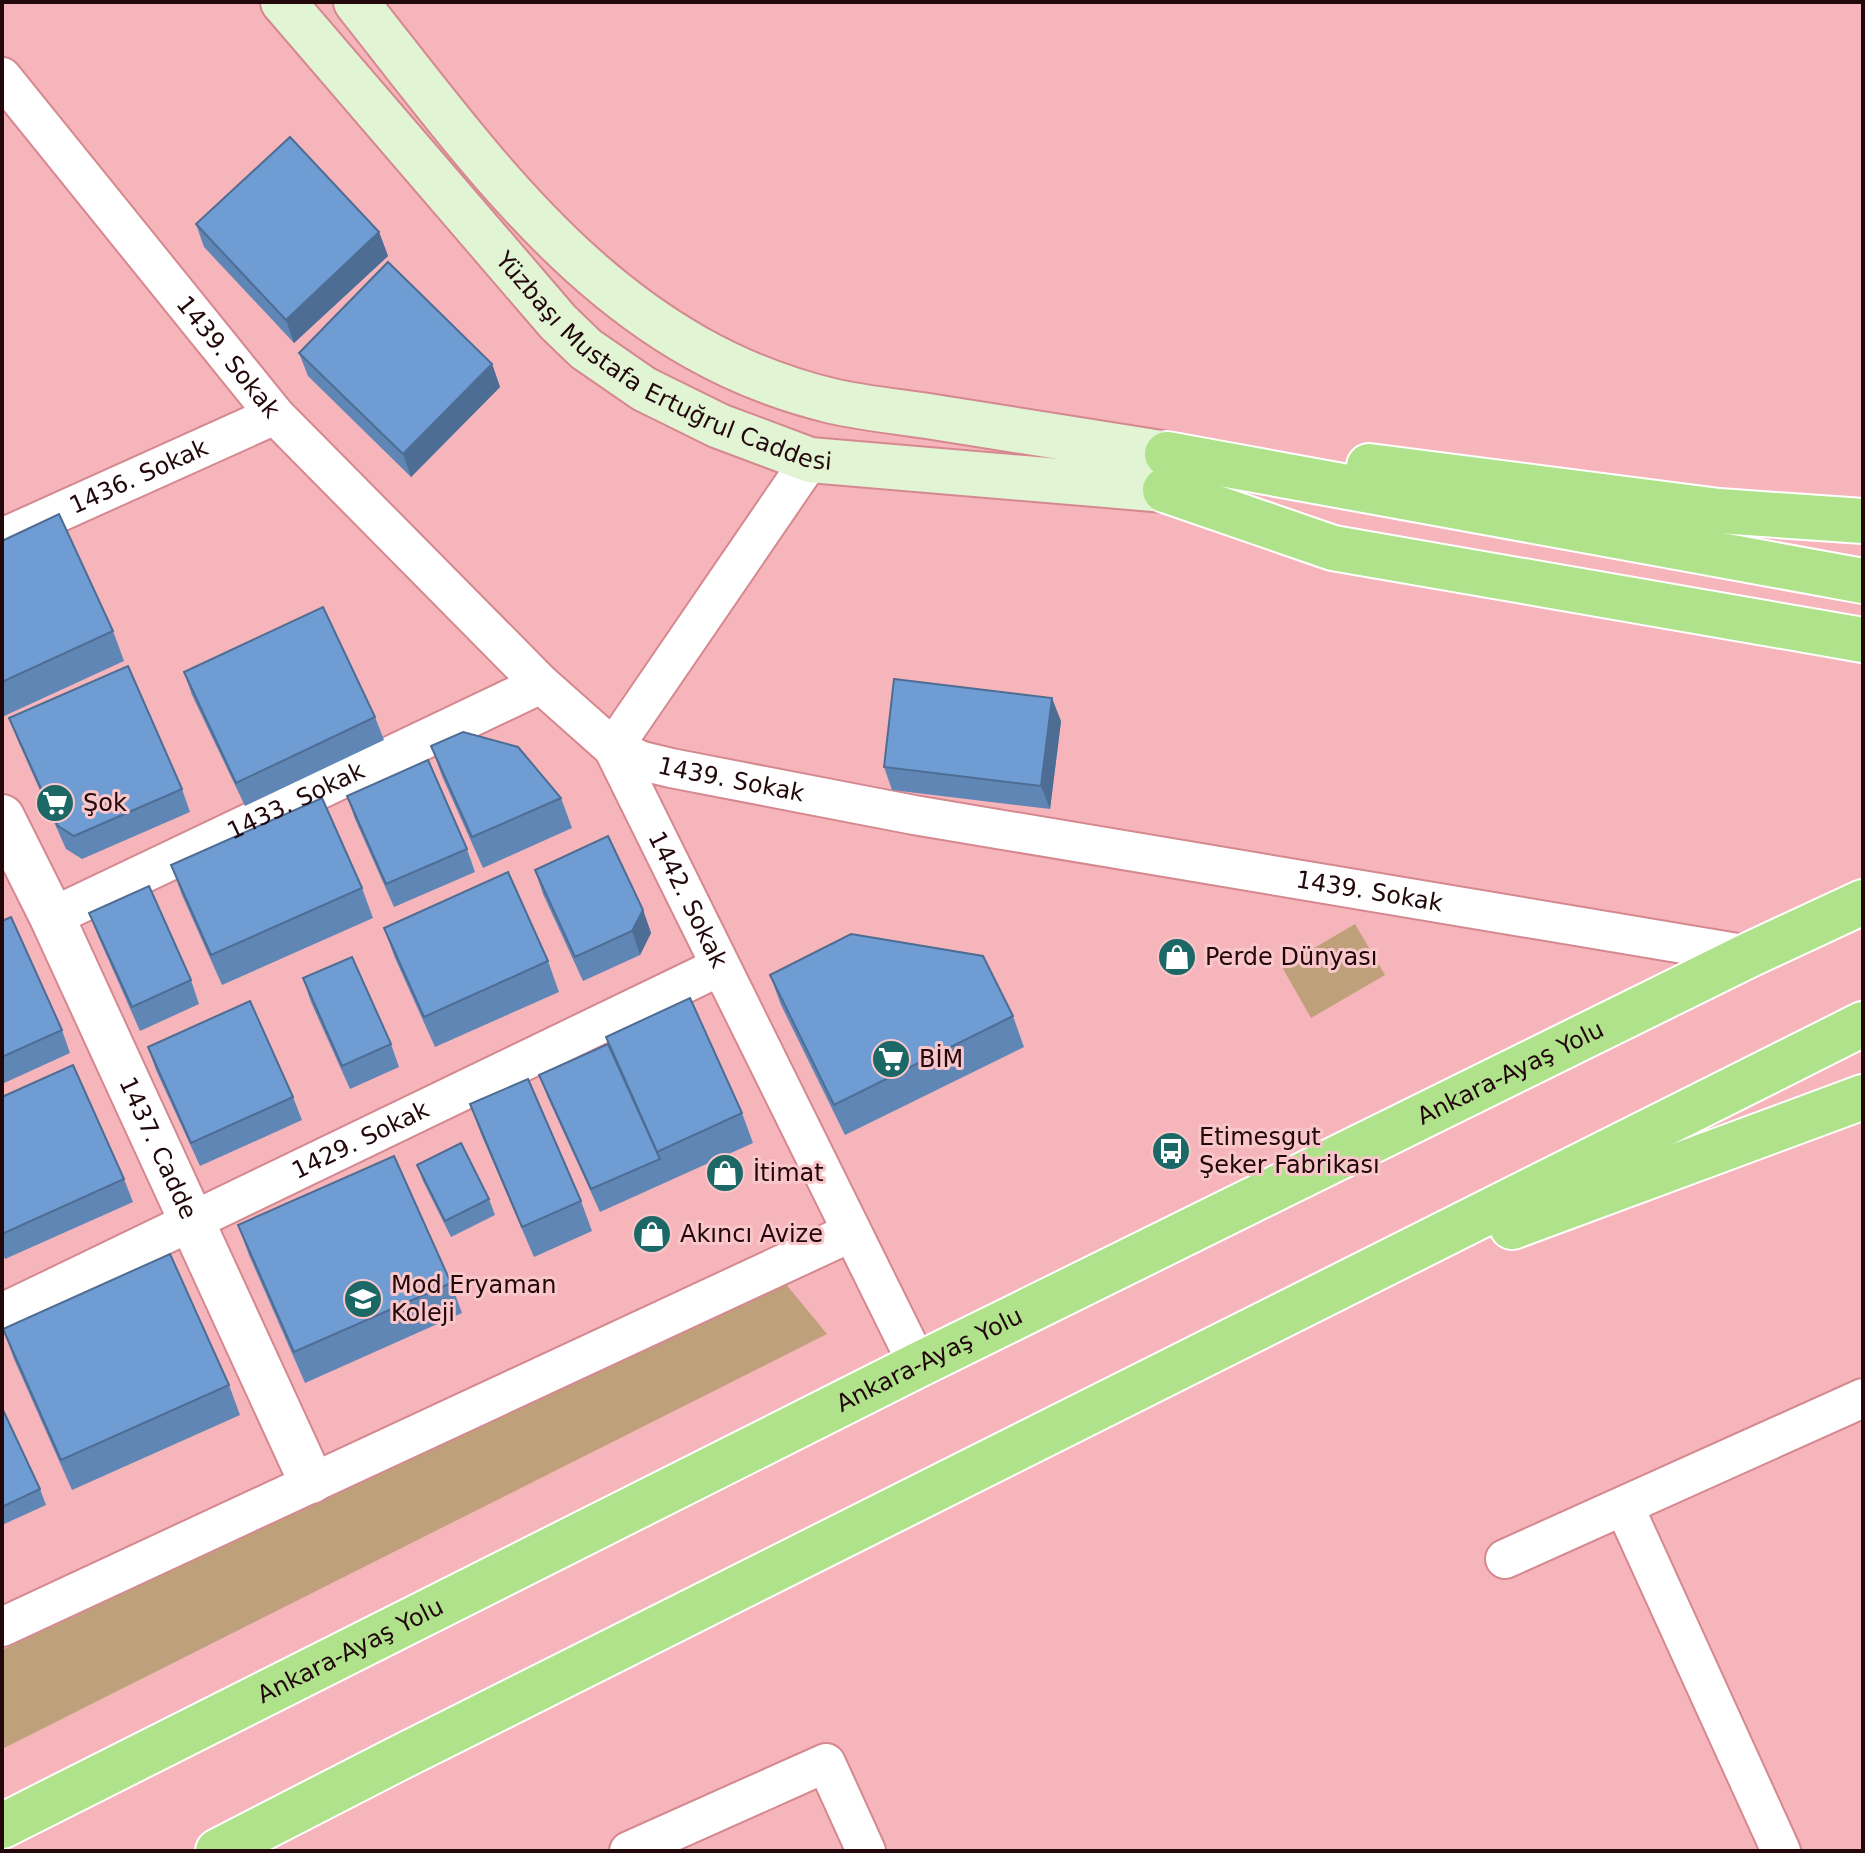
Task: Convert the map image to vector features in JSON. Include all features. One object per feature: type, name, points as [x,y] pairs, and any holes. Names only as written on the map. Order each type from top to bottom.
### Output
[{"type":"highway","points":[[1166,472],[1397,468],[1719,511],[1863,521]]},
{"type":"highway","points":[[1166,472],[1863,581]]},
{"type":"highway","points":[[1166,472],[1863,615]]},
{"type":"highway","points":[[1166,472],[1333,548],[1863,640]]},
{"type":"highway","points":[[1844,912],[1863,883]]},
{"type":"highway","name":"Ankara-Ayaş Yolu","points":[[2,1826],[918,1365],[1749,955],[1844,912]]},
{"type":"highway","points":[[218,1851],[1863,1024]]},
{"type":"highway","points":[[1300,1306],[1863,1097]]},
{"type":"main road","name":"Yüzbaşı Mustafa Ertuğrul Caddesi","points":[[283,2],[558,322],[586,349],[615,370],[675,406],[810,460],[1166,472]]},
{"type":"main road","name":"Yüzbaşı Mustafa Ertuğrul Caddesi","points":[[356,2],[531,216],[572,258],[610,290],[681,339],[740,368],[832,401],[1166,472]]},
{"type":"street","name":"1439. Sokak","points":[[2,77],[275,415],[541,684],[613,748],[642,761],[671,768],[914,815],[1749,955]]},
{"type":"street","name":"1436. Sokak","points":[[2,538],[275,415]]},
{"type":"street","points":[[613,748],[810,460]]},
{"type":"street","name":"1433. Sokak","points":[[52,917],[541,684]]},
{"type":"street","name":"1442. Sokak","points":[[613,748],[918,1365]]},
{"type":"street","name":"1437. Cadde","points":[[2,817],[16,880],[52,917],[311,1481]]},
{"type":"street","name":"1429. Sokak","points":[[2,1313],[719,967]]},
{"type":"street","points":[[2,1627],[852,1232]]},
{"type":"street","points":[[1505,1559],[1863,1398]]},
{"type":"street","points":[[1624,1506],[1781,1851]]},
{"type":"street","points":[[629,1851],[826,1763],[866,1851]]},
{"type":"shaded area","points":[[1355,924],[1385,975],[1311,1018],[1282,967]]},
{"type":"shaded area","points":[[785,1283],[827,1334],[2,1749],[2,1650]]},
{"type":"building","points":[[290,137],[379,232],[286,320],[196,224]]},
{"type":"building","points":[[388,262],[492,364],[403,454],[299,353]]},
{"type":"building","points":[[59,514],[113,631],[2,682],[2,541]]},
{"type":"building","points":[[323,607],[375,717],[236,783],[184,672]]},
{"type":"building","points":[[128,666],[182,789],[74,836],[58,826],[9,718]]},
{"type":"building","points":[[894,679],[1052,698],[1041,786],[884,767]]},
{"type":"building","points":[[463,732],[518,747],[561,798],[472,837],[431,746]]},
{"type":"building","points":[[428,760],[467,849],[386,884],[347,796]]},
{"type":"building","points":[[322,798],[362,888],[211,955],[171,865]]},
{"type":"building","points":[[608,836],[643,910],[632,931],[575,957],[535,870]]},
{"type":"building","points":[[508,872],[548,961],[424,1017],[384,928]]},
{"type":"building","points":[[149,886],[191,980],[132,1007],[89,913]]},
{"type":"building","points":[[11,917],[62,1030],[2,1057],[2,921]]},
{"type":"building","points":[[851,934],[983,956],[1013,1016],[834,1105],[770,975]]},
{"type":"building","points":[[352,957],[391,1044],[342,1066],[303,978]]},
{"type":"building","points":[[690,998],[742,1113],[657,1152],[606,1037]]},
{"type":"building","points":[[250,1001],[293,1097],[191,1143],[148,1047]]},
{"type":"building","points":[[608,1044],[660,1159],[591,1189],[539,1075]]},
{"type":"building","points":[[73,1065],[124,1179],[2,1234],[2,1097]]},
{"type":"building","points":[[528,1079],[581,1201],[522,1227],[470,1104]]},
{"type":"building","points":[[461,1143],[489,1199],[445,1221],[417,1165]]},
{"type":"building","points":[[394,1156],[451,1283],[294,1352],[238,1225]]},
{"type":"building","points":[[170,1254],[229,1385],[61,1460],[3,1329]]},
{"type":"building","points":[[2,1411],[40,1489],[2,1507]]},
{"type":"place","name":"Şok","points":[[55,803]]},
{"type":"place","name":"Perde Dünyası","points":[[1177,957]]},
{"type":"place","name":"BİM","points":[[891,1059]]},
{"type":"place","name":"Etimesgut Şeker Fabrikası","points":[[1171,1151]]},
{"type":"place","name":"İtimat","points":[[725,1173]]},
{"type":"place","name":"Akıncı Avize","points":[[652,1234]]},
{"type":"place","name":"Mod Eryaman Koleji","points":[[363,1299]]}]
